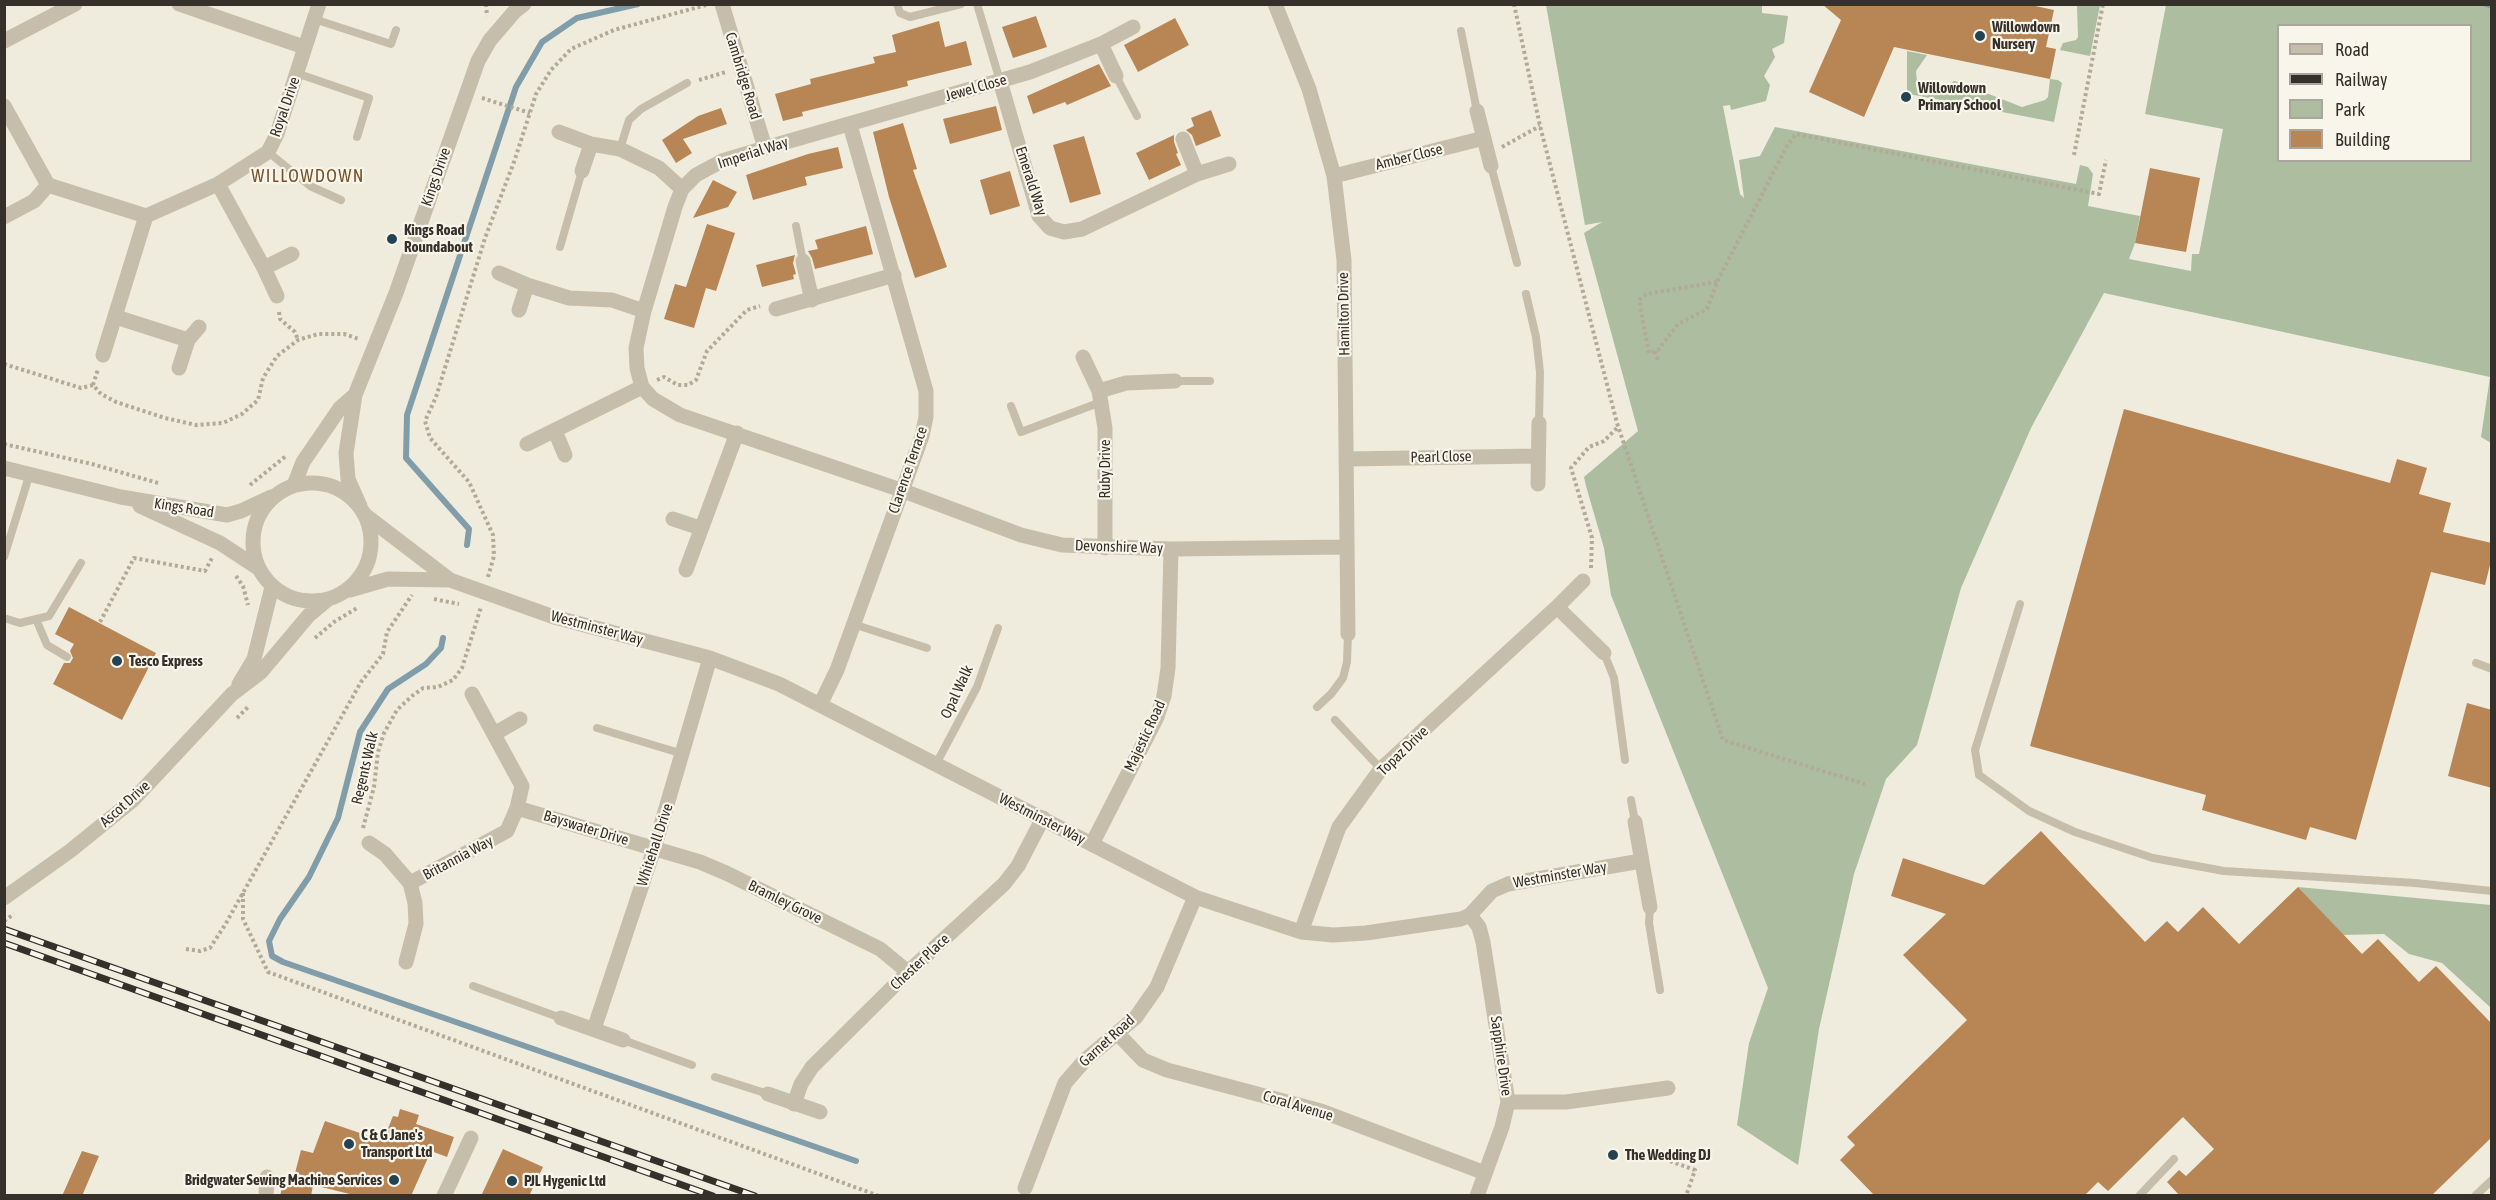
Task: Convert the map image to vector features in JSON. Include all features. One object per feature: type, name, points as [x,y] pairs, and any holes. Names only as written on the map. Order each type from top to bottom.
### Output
[{"type":"street","points":[[4,41],[75,4]]},
{"type":"street","points":[[179,4],[304,47]]},
{"type":"street","name":"Cambridge Road","points":[[722,4],[765,148]]},
{"type":"street","name":"Hamilton Drive","points":[[1275,4],[1309,89],[1334,176],[1344,260],[1348,634]]},
{"type":"street","name":"Kings Drive","points":[[363,511],[348,479],[346,453],[355,395],[396,293],[475,69],[490,40],[515,7]]},
{"type":"street","name":"Royal Drive","points":[[146,216],[218,184],[268,152],[277,134],[317,12]]},
{"type":"street","name":"Jewel Close","points":[[850,125],[1000,81],[1101,44],[1133,27]]},
{"type":"street","points":[[1101,44],[1116,76]]},
{"type":"street","name":"Emerald Way","points":[[1000,81],[1039,216],[1050,228],[1064,232],[1082,229],[1197,174],[1229,164]]},
{"type":"street","points":[[4,106],[48,185],[146,216],[103,355]]},
{"type":"street","points":[[1477,111],[1489,160]]},
{"type":"street","name":"Imperial Way","points":[[682,189],[696,175],[722,161],[850,125]]},
{"type":"street","name":"Clarence Terrace","points":[[820,705],[837,670],[922,435],[926,417],[926,391],[850,125]]},
{"type":"street","points":[[559,132],[591,144],[620,149],[658,168],[682,189],[644,311],[636,348],[637,368],[642,387],[652,399],[667,409],[901,490]]},
{"type":"street","name":"Amber Close","points":[[1334,176],[1484,138]]},
{"type":"street","points":[[1183,139],[1197,174]]},
{"type":"street","points":[[582,171],[591,144]]},
{"type":"street","points":[[218,184],[264,268],[277,297]]},
{"type":"street","points":[[4,217],[34,201],[48,185]]},
{"type":"street","points":[[264,268],[292,254]]},
{"type":"street","points":[[803,261],[812,300]]},
{"type":"street","points":[[499,273],[527,285],[569,298],[612,300],[644,311]]},
{"type":"street","points":[[776,309],[894,275]]},
{"type":"street","points":[[519,310],[527,285]]},
{"type":"street","points":[[116,316],[188,340]]},
{"type":"street","points":[[179,368],[188,340],[199,327]]},
{"type":"street","name":"Ruby Drive","points":[[1083,357],[1100,397],[1105,428],[1105,548]]},
{"type":"street","points":[[1100,397],[1126,383],[1175,381]]},
{"type":"street","points":[[527,444],[642,387]]},
{"type":"street","name":"Kings Drive","points":[[294,485],[303,462],[340,408],[355,395]]},
{"type":"street","points":[[1538,483],[1539,423]]},
{"type":"street","points":[[555,431],[565,454]]},
{"type":"street","points":[[686,570],[737,433]]},
{"type":"street","name":"Pearl Close","points":[[1346,459],[1537,456]]},
{"type":"street","name":"Kings Road","points":[[4,468],[121,498],[227,515],[279,493]]},
{"type":"street","points":[[232,694],[261,672],[309,615],[327,600],[349,590],[366,567],[371,550],[371,532],[363,511],[346,493],[330,485],[312,482],[294,485],[279,493],[266,504],[257,518],[253,535],[253,552],[258,568],[272,587],[289,597],[308,602],[327,600]]},
{"type":"street","name":"Devonshire Way","points":[[901,490],[1021,535],[1062,545],[1171,549],[1346,547]]},
{"type":"street","name":"Kings Road","points":[[121,498],[220,543],[258,568]]},
{"type":"street","name":"Westminster Way","points":[[363,511],[450,580]]},
{"type":"street","points":[[673,519],[700,528]]},
{"type":"street","name":"Majestic Road","points":[[1092,844],[1157,717],[1164,696],[1171,549]]},
{"type":"street","name":"Westminster Way","points":[[349,590],[388,579],[450,580],[554,617],[710,658],[779,684],[1195,897],[1301,932],[1333,935],[1366,933],[1461,919],[1470,915],[1492,891],[1508,884],[1641,861]]},
{"type":"street","name":"Topaz Drive","points":[[1301,932],[1339,827],[1381,769],[1583,581]]},
{"type":"street","points":[[232,694],[254,659],[272,587]]},
{"type":"street","points":[[1557,607],[1604,653]]},
{"type":"street","name":"Whitehall Drive","points":[[594,1029],[654,849],[710,658]]},
{"type":"street","name":"Ascot Drive","points":[[4,898],[70,851],[133,800],[232,694]]},
{"type":"street","name":"Britannia Way","points":[[410,883],[507,831],[517,808],[522,786],[472,694]]},
{"type":"street","points":[[494,734],[520,719]]},
{"type":"street","name":"Bayswater Drive","points":[[517,808],[654,849]]},
{"type":"street","name":"Chester Place","points":[[794,1104],[801,1084],[812,1067],[908,972],[1004,884],[1018,866],[1043,818]]},
{"type":"street","points":[[1635,822],[1650,907]]},
{"type":"street","points":[[369,843],[385,854],[410,883],[415,903],[416,924],[406,962]]},
{"type":"street","name":"Bramley Grove","points":[[654,849],[700,862],[726,873],[880,949],[908,972]]},
{"type":"street","name":"Garnet Road","points":[[1025,1188],[1065,1083],[1084,1060],[1136,1017],[1157,987],[1195,897]]},
{"type":"street","name":"Sapphire Drive","points":[[1470,915],[1479,927],[1483,942],[1508,1102],[1502,1127],[1477,1196]]},
{"type":"street","points":[[561,1018],[623,1040]]},
{"type":"street","name":"Coral Avenue","points":[[1118,1033],[1143,1060],[1167,1070],[1320,1111],[1485,1173]]},
{"type":"street","points":[[1508,1102],[1566,1101],[1668,1088]]},
{"type":"street","points":[[768,1094],[820,1112]]},
{"type":"street","points":[[444,1196],[471,1138]]},
{"type":"street","points":[[266,1196],[267,1177]]},
{"type":"lane","points":[[897,4],[900,13],[910,17],[961,4]]},
{"type":"lane","points":[[977,4],[1000,81]]},
{"type":"lane","points":[[317,12],[391,44],[396,30]]},
{"type":"lane","points":[[1461,31],[1477,111]]},
{"type":"lane","points":[[296,73],[369,98],[357,137]]},
{"type":"lane","points":[[1116,76],[1137,116]]},
{"type":"lane","points":[[620,149],[629,120],[642,109],[687,83]]},
{"type":"lane","points":[[268,152],[310,186],[341,200]]},
{"type":"lane","points":[[1489,160],[1517,263]]},
{"type":"lane","points":[[560,247],[582,171]]},
{"type":"lane","points":[[796,226],[803,261]]},
{"type":"lane","points":[[1526,294],[1536,337],[1540,372],[1539,423]]},
{"type":"lane","points":[[1175,381],[1210,381]]},
{"type":"lane","points":[[1011,406],[1021,432],[1100,397]]},
{"type":"lane","points":[[4,557],[30,473]]},
{"type":"lane","points":[[4,618],[20,623],[49,616],[81,563]]},
{"type":"lane","points":[[2020,604],[1975,750],[1979,775],[2030,811],[2075,832],[2153,858],[2224,871],[2415,883],[2492,891]]},
{"type":"lane","points":[[36,620],[47,645],[67,657]]},
{"type":"lane","points":[[853,624],[927,648]]},
{"type":"lane","name":"Opal Walk","points":[[935,765],[977,687],[998,628]]},
{"type":"lane","points":[[1317,707],[1343,678],[1347,662],[1348,634]]},
{"type":"lane","points":[[1604,653],[1614,678],[1625,760]]},
{"type":"lane","points":[[2476,663],[2492,669]]},
{"type":"lane","points":[[1335,720],[1381,769]]},
{"type":"lane","points":[[597,728],[683,754]]},
{"type":"lane","points":[[1631,800],[1635,822]]},
{"type":"lane","points":[[1650,907],[1650,923],[1660,990]]},
{"type":"lane","points":[[473,986],[561,1018]]},
{"type":"lane","points":[[623,1040],[692,1065]]},
{"type":"lane","points":[[714,1077],[768,1094]]},
{"type":"lane","points":[[2139,1196],[2174,1159]]},
{"type":"lane","points":[[2475,1196],[2492,1180]]},
{"type":"path","points":[[1514,4],[1540,126],[1618,427],[1724,740],[1865,784]]},
{"type":"path","points":[[2074,155],[2103,4]]},
{"type":"path","points":[[687,83],[740,68]]},
{"type":"path","points":[[497,103],[530,113]]},
{"type":"path","points":[[1489,160],[1540,126]]},
{"type":"path","points":[[1717,282],[1646,294],[1639,300],[1649,353],[1655,351],[1678,324],[1707,309],[1717,282],[1787,146],[1796,134],[2100,194],[2106,160]]},
{"type":"path","points":[[277,297],[280,319],[296,332],[298,340]]},
{"type":"path","points":[[642,387],[664,377],[678,385],[687,385],[696,380],[707,351],[747,310],[768,303],[776,309]]},
{"type":"path","points":[[355,349],[360,339]]},
{"type":"path","points":[[1655,351],[1658,361]]},
{"type":"path","points":[[1583,581],[1593,566],[1592,538],[1571,468],[1589,447],[1604,441],[1618,427]]},
{"type":"path","points":[[4,444],[92,464],[159,484]]},
{"type":"path","points":[[245,488],[280,462],[292,449]]},
{"type":"path","points":[[100,622],[134,558],[205,571],[212,558],[218,561]]},
{"type":"path","points":[[233,572],[243,586],[249,616]]},
{"type":"path","name":"Regents Walk","points":[[369,843],[360,840],[374,787],[378,752],[384,733],[397,710],[412,696],[423,688],[438,687],[453,680],[462,668],[485,592]]},
{"type":"path","points":[[186,949],[200,951],[210,948],[361,682],[383,654],[387,632],[412,594],[422,596]]},
{"type":"path","points":[[431,598],[480,609]]},
{"type":"path","points":[[314,639],[334,622],[366,603]]},
{"type":"path","points":[[243,893],[243,918],[268,972],[879,1196]]},
{"type":"path","points":[[1670,1161],[1695,1170],[1686,1196]]},
{"type":"green space","points":[[1546,5],[1762,5],[1762,13],[1788,16],[1784,43],[1772,49],[1775,57],[1764,76],[1770,85],[1766,101],[1731,110],[1730,105],[1723,106],[1740,194],[1744,198],[1739,160],[1760,156],[1775,127],[2076,184],[2080,165],[2088,167],[2093,174],[2088,206],[2140,216],[2135,243],[2129,259],[2191,271],[2192,254],[2199,254],[2223,129],[2145,114],[2166,5],[2491,5],[2491,443],[2481,437],[2490,377],[2104,293],[2031,428],[1961,588],[1917,745],[1886,779],[1854,874],[1819,1029],[1798,1165],[1737,1125],[1749,1043],[1768,988],[1611,595],[1604,548],[1584,477],[1638,431],[1584,233],[1602,222],[1585,225]]},
{"type":"green space","points":[[2077,5],[2100,5],[2090,56],[2060,50],[2063,43],[2076,40],[2078,37]]},
{"type":"green space","points":[[1907,51],[1927,55],[1916,71],[1917,82],[1937,93],[1954,81],[2022,107],[2045,100],[2048,97],[2050,79],[2058,80],[2062,83],[2054,122],[1909,94],[1907,90]]},
{"type":"green space","points":[[2298,887],[2491,905],[2491,1008],[2442,963],[2409,954],[2384,934],[2343,935]]},
{"type":"building","points":[[1822,4],[2026,4],[2054,10],[2046,47],[2056,49],[2050,79],[1894,47],[1864,117],[1809,92],[1841,20]]},
{"type":"building","points":[[1036,16],[1047,47],[1013,58],[1002,27]]},
{"type":"building","points":[[1175,18],[1189,45],[1138,72],[1124,45]]},
{"type":"building","points":[[939,21],[945,47],[966,41],[972,65],[907,81],[908,86],[802,112],[803,116],[783,121],[775,94],[811,84],[810,79],[875,63],[873,57],[896,52],[892,35]]},
{"type":"building","points":[[1099,64],[1111,86],[1067,105],[1065,102],[1033,114],[1027,96]]},
{"type":"building","points":[[996,106],[1002,130],[950,144],[943,119]]},
{"type":"building","points":[[721,108],[727,124],[683,139],[692,153],[676,163],[662,140],[698,116]]},
{"type":"building","points":[[1211,110],[1221,136],[1196,146],[1192,135],[1186,130],[1194,126],[1191,118]]},
{"type":"building","points":[[903,123],[917,169],[913,170],[947,267],[915,278],[889,197],[873,132]]},
{"type":"building","points":[[1174,135],[1178,153],[1176,154],[1181,165],[1149,180],[1136,153]]},
{"type":"building","points":[[1084,136],[1101,194],[1070,203],[1053,145]]},
{"type":"building","points":[[838,147],[843,168],[805,177],[807,185],[753,200],[746,175],[808,154]]},
{"type":"building","points":[[2150,168],[2200,178],[2186,252],[2135,243]]},
{"type":"building","points":[[1010,171],[1020,206],[990,215],[980,180]]},
{"type":"building","points":[[713,180],[737,192],[728,207],[693,218]]},
{"type":"building","points":[[707,224],[735,233],[716,291],[706,288],[694,328],[664,319],[675,284],[686,287]]},
{"type":"building","points":[[866,226],[873,254],[815,269],[808,251],[818,249],[815,240]]},
{"type":"building","points":[[795,255],[794,279],[762,287],[756,265]]},
{"type":"building","points":[[2124,409],[2390,483],[2397,459],[2427,468],[2419,494],[2451,503],[2443,532],[2492,543],[2492,557],[2485,585],[2431,572],[2356,840],[2310,827],[2306,840],[2202,810],[2206,795],[2030,746]]},
{"type":"building","name":"Tesco Express","points":[[69,607],[156,653],[122,720],[53,684],[64,663],[70,663],[73,658],[70,651],[74,644],[55,634]]},
{"type":"building","points":[[2467,703],[2492,710],[2492,788],[2448,776]]},
{"type":"building","points":[[2041,831],[2145,942],[2167,921],[2178,932],[2203,907],[2239,944],[2298,887],[2362,954],[2378,939],[2419,982],[2436,966],[2492,1024],[2492,1137],[2431,1196],[2180,1196],[2167,1182],[2179,1170],[2186,1176],[2214,1149],[2183,1117],[2108,1191],[2098,1182],[2084,1196],[1875,1196],[1840,1160],[1855,1145],[1847,1137],[1967,1020],[1903,955],[1946,914],[1891,896],[1903,858],[1984,885]]},
{"type":"building","points":[[400,1109],[419,1115],[416,1124],[454,1137],[447,1157],[431,1151],[411,1196],[358,1196],[313,1185],[311,1196],[280,1196],[285,1176],[294,1177],[301,1150],[313,1153],[325,1121],[383,1141],[393,1116],[398,1117]]},
{"type":"building","name":"PJL Hygenic Ltd","points":[[503,1149],[543,1167],[529,1196],[481,1196]]},
{"type":"building","points":[[82,1151],[99,1156],[82,1196],[62,1196]]},
{"type":"waterway","points":[[467,545],[469,529],[406,458],[407,415],[516,87],[542,42],[577,18],[638,4]]},
{"type":"waterway","points":[[2486,4],[2492,6]]},
{"type":"waterway","points":[[443,638],[441,648],[426,664],[388,689],[360,732],[338,818],[309,877],[280,919],[269,941],[272,956],[283,962],[856,1161]]},
{"type":"railway","points":[[4,929],[755,1196]]},
{"type":"railway","points":[[4,943],[713,1196]]},
{"type":"place","name":"Willowdown Nursery","points":[[1980,36]]},
{"type":"place","name":"Willowdown Primary School","points":[[1906,97]]},
{"type":"place","name":"Kings Road Roundabout","points":[[392,239]]},
{"type":"place","name":"Tesco Express","points":[[117,661]]},
{"type":"place","name":"C & G Jane's Transport Ltd","points":[[349,1144]]},
{"type":"place","name":"The Wedding DJ","points":[[1613,1155]]},
{"type":"place","name":"Bridgwater Sewing Machine Services","points":[[394,1180]]},
{"type":"place","name":"PJL Hygenic Ltd","points":[[512,1181]]},
{"type":"district","name":"WILLOWDOWN","points":[[308,176]]}]
